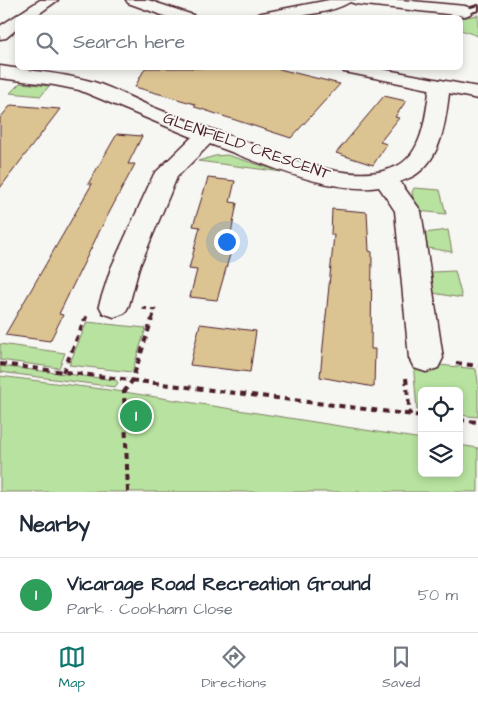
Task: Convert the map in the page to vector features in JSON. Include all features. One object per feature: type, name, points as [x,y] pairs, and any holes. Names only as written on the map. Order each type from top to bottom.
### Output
[{"type":"street","points":[[26,15],[51,0]]},
{"type":"street","points":[[133,0],[178,15]]},
{"type":"street","points":[[278,15],[326,6],[344,0]]},
{"type":"street","points":[[356,0],[471,10]]},
{"type":"street","points":[[0,34],[15,22]]},
{"type":"street","points":[[360,70],[478,93]]},
{"type":"street","name":"GLENFIELD CRESCENT","points":[[0,72],[49,78],[88,86],[207,136],[328,176],[369,180],[385,178],[408,170],[417,162],[430,136],[440,86]]},
{"type":"street","points":[[114,305],[125,268],[166,174],[207,136]]},
{"type":"street","points":[[385,178],[408,211],[426,358]]},
{"type":"path","points":[[63,372],[92,303],[155,310],[132,381],[124,392],[128,492]]},
{"type":"path","points":[[0,364],[418,416]]},
{"type":"path","points":[[463,420],[478,422]]},
{"type":"green space","points":[[478,15],[478,36],[463,31],[463,18]]},
{"type":"green space","points":[[20,83],[49,86],[41,96],[10,93]]},
{"type":"green space","points":[[227,155],[282,172],[198,161]]},
{"type":"green space","points":[[414,188],[440,190],[446,214],[419,211],[414,204],[412,192]]},
{"type":"green space","points":[[448,230],[452,252],[428,248],[424,233]]},
{"type":"green space","points":[[455,271],[462,298],[433,293],[432,272]]},
{"type":"green space","points":[[87,322],[146,328],[132,372],[69,365]]},
{"type":"green space","points":[[0,344],[65,353],[59,368],[0,360]]},
{"type":"green space","points":[[413,362],[476,369],[478,417],[463,415],[463,387],[418,387],[417,410]]},
{"type":"green space","points":[[0,366],[116,380],[118,383],[115,387],[0,372]]},
{"type":"green space","points":[[0,376],[124,392],[418,438],[418,477],[463,477],[463,446],[478,448],[478,492],[0,492]]},
{"type":"building","points":[[144,70],[283,70],[340,84],[291,138],[195,107],[195,104],[135,87]]},
{"type":"building","points":[[384,96],[406,101],[395,117],[399,118],[380,142],[387,144],[373,165],[336,153]]},
{"type":"building","points":[[11,105],[60,109],[0,188],[0,118]]},
{"type":"building","points":[[117,134],[142,136],[128,164],[135,164],[59,314],[63,315],[50,341],[5,335],[92,184],[88,184]]},
{"type":"building","points":[[208,178],[235,181],[230,202],[237,203],[229,244],[233,244],[217,300],[190,297],[197,270],[189,269],[200,227],[193,226]]},
{"type":"building","points":[[332,209],[367,212],[369,251],[372,252],[371,349],[375,349],[374,387],[320,377],[334,235],[331,235]]},
{"type":"building","points":[[200,324],[256,331],[250,372],[190,365]]},
{"type":"place","name":"Vicarage Road Recreation Ground","points":[[136,416]]}]
